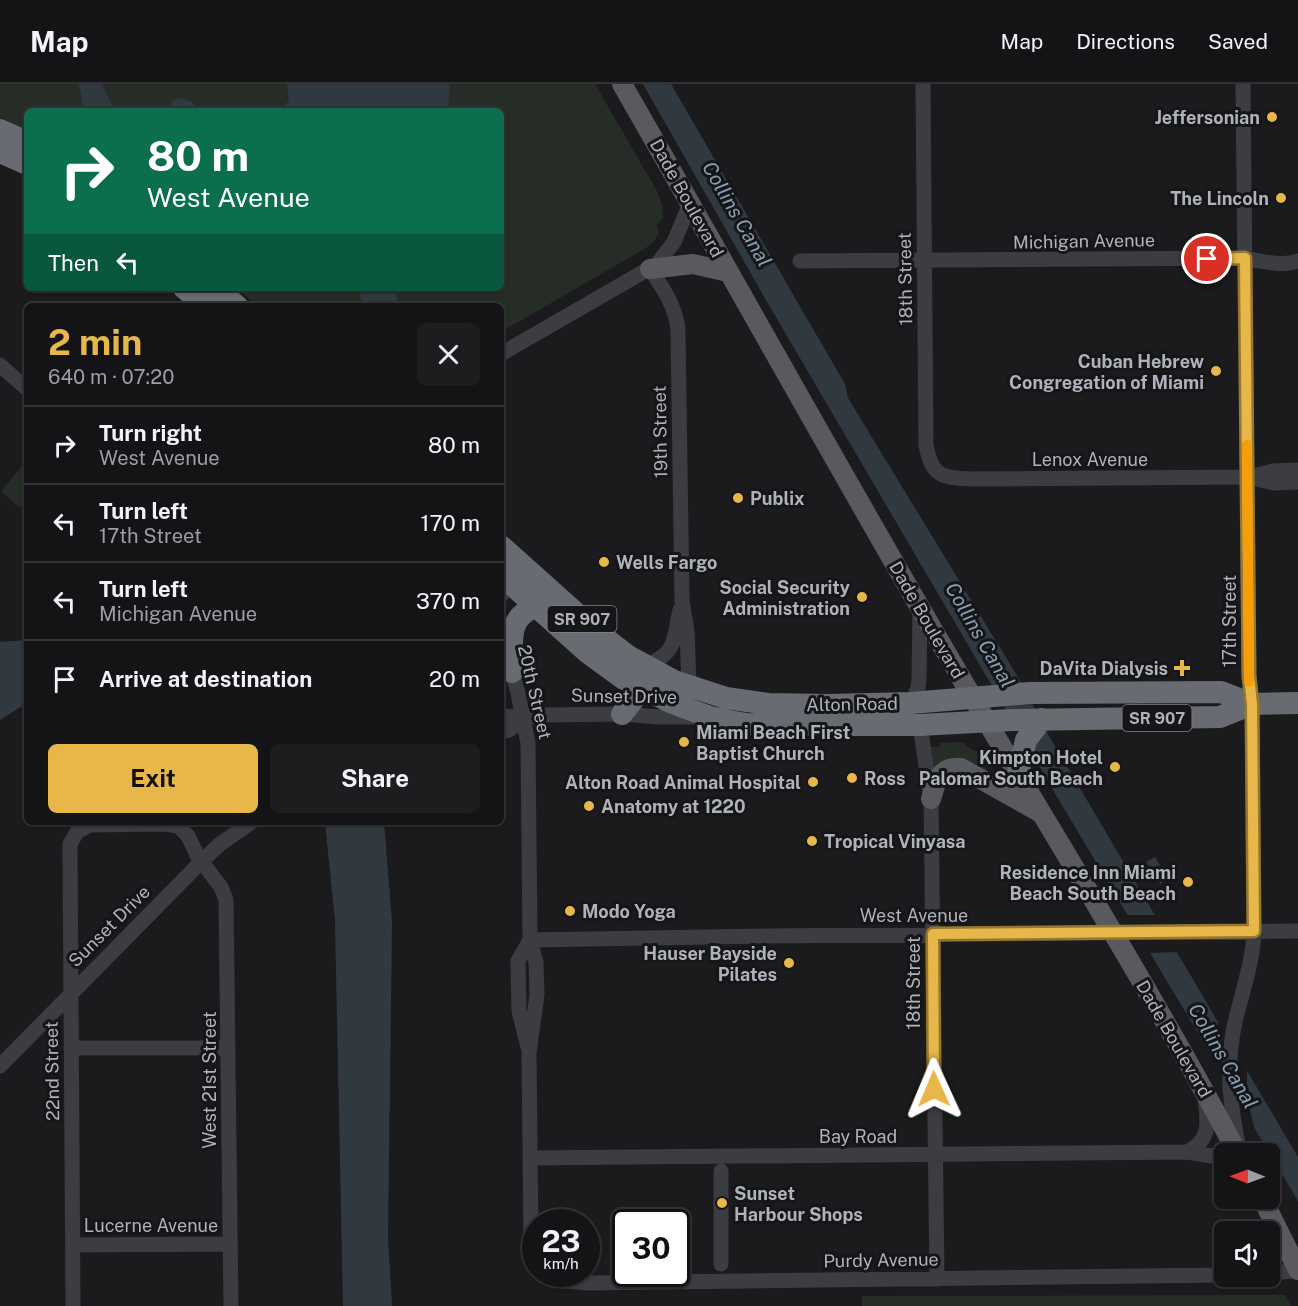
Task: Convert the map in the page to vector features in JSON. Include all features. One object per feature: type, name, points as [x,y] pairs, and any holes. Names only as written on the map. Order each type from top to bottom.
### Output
[{"type":"highway","points":[[0,130],[24,141]]},
{"type":"highway","points":[[0,152],[24,163]]},
{"type":"highway","points":[[188,291],[202,303]]},
{"type":"highway","points":[[220,291],[234,303]]},
{"type":"highway","name":"Alton Road","points":[[504,559],[509,580],[536,607],[598,660],[640,676],[688,686],[726,698],[768,704],[911,703],[995,694],[1221,692],[1252,704]]},
{"type":"highway","name":"Alton Road","points":[[509,580],[597,632],[640,676],[670,702],[710,717],[747,724],[920,725],[1043,719],[1220,717],[1252,704],[1298,703]]},
{"type":"highway","points":[[512,672],[514,624],[523,612],[536,607]]},
{"type":"highway","points":[[622,714],[633,700],[640,676]]},
{"type":"highway","points":[[1018,774],[1026,740],[1043,719]]},
{"type":"main road","name":"Dade Boulevard","points":[[622,84],[920,608],[1233,1143]]},
{"type":"main road","points":[[650,269],[693,264],[728,272]]},
{"type":"main road","points":[[931,800],[937,778],[941,773],[961,768],[1041,813]]},
{"type":"main road","points":[[1268,1209],[1298,1270]]},
{"type":"street","name":"18th Street","points":[[923,84],[926,445],[930,462],[936,471]]},
{"type":"street","name":"17th Street","points":[[1237,1143],[1230,1088],[1230,1056],[1234,1026],[1252,956],[1254,931],[1243,84]]},
{"type":"street","points":[[504,352],[650,269],[663,259],[690,204]]},
{"type":"street","name":"Michigan Avenue","points":[[800,261],[925,262],[1245,258],[1270,253],[1298,255]]},
{"type":"street","name":"Michigan Avenue","points":[[1245,258],[1269,263],[1298,261]]},
{"type":"street","name":"19th Street","points":[[650,269],[676,313],[678,328],[682,601],[687,631],[688,686]]},
{"type":"street","points":[[0,365],[24,386]]},
{"type":"street","name":"Lenox Avenue","points":[[936,471],[942,476],[970,479],[1247,477],[1274,471],[1298,470]]},
{"type":"street","name":"Lenox Avenue","points":[[1247,477],[1274,483],[1298,482]]},
{"type":"street","name":"19th Street","points":[[640,676],[670,650],[682,601]]},
{"type":"street","points":[[911,703],[918,688],[919,679],[920,608]]},
{"type":"street","name":"20th Street","points":[[504,644],[524,718],[528,748],[530,940],[518,961],[519,1011],[529,1052],[531,1209]]},
{"type":"street","name":"Sunset Drive","points":[[504,716],[524,718],[544,715],[622,714],[710,717]]},
{"type":"street","points":[[504,731],[524,718]]},
{"type":"street","name":"18th Street","points":[[920,725],[931,800],[937,1279]]},
{"type":"street","name":"22nd Street","points":[[73,1306],[69,854],[73,835],[90,825]]},
{"type":"street","name":"West 21st Street","points":[[176,825],[185,832],[201,862],[220,886],[226,900],[231,1306]]},
{"type":"street","name":"Sunset Drive","points":[[0,1066],[201,862],[220,844],[248,825]]},
{"type":"street","name":"West Avenue","points":[[530,940],[1298,931]]},
{"type":"street","points":[[71,1048],[228,1048]]},
{"type":"street","points":[[1187,1152],[1200,1143],[1206,1135],[1204,1090]]},
{"type":"street","name":"Bay Road","points":[[530,1158],[1187,1152],[1214,1156]]},
{"type":"street","points":[[721,1171],[721,1264]]},
{"type":"street","name":"Lucerne Avenue","points":[[73,1245],[230,1244]]},
{"type":"street","points":[[1280,1272],[1298,1270]]},
{"type":"street","name":"Purdy Avenue","points":[[600,1282],[1214,1275]]},
{"type":"shaded area","points":[[0,84],[595,84],[657,191],[662,205],[663,218],[657,224],[659,233],[646,248],[504,330],[504,303],[254,303],[240,291],[504,291],[504,108],[24,108],[24,129],[0,118]]},
{"type":"shaded area","points":[[24,464],[24,503],[20,508],[1,491]]},
{"type":"shaded area","points":[[962,742],[972,750],[979,752],[981,756],[978,758],[981,763],[983,762],[988,773],[991,772],[996,783],[932,772],[931,747],[939,747],[940,743]]},
{"type":"shaded area","points":[[1285,1295],[1291,1306],[862,1306],[862,1296]]},
{"type":"water","points":[[78,84],[102,84],[116,108],[84,108]]},
{"type":"water","points":[[287,84],[450,84],[448,108],[283,108],[289,100]]},
{"type":"water","name":"Collins Canal","points":[[643,84],[671,84],[845,384],[848,398],[1019,679],[1049,736],[1298,1157],[1298,1201],[1280,1171],[1280,1143],[1263,1143],[1053,790],[766,300]]},
{"type":"water","points":[[180,98],[190,101],[198,108],[170,108],[172,101]]},
{"type":"water","points":[[358,291],[396,291],[395,303],[364,303]]},
{"type":"water","points":[[24,640],[24,705],[0,720],[0,642]]},
{"type":"water","points":[[325,825],[384,825],[392,922],[388,1237],[392,1306],[343,1306],[335,921]]},
{"type":"water","points":[[1155,857],[1168,879],[1160,884],[1146,862]]},
{"type":"pier","points":[[1126,915],[1158,915],[1180,952],[1149,953]]},
{"type":"pier","points":[[1219,1016],[1247,1063],[1250,1110],[1256,1134],[1213,1062]]},
{"type":"slow traffic","points":[[1247,445],[1249,682]]},
{"type":"place","name":"Jeffersonian","points":[[1272,117]]},
{"type":"place","name":"The Lincoln","points":[[1281,198]]},
{"type":"place","name":"Cuban Hebrew Congregation of Miami","points":[[1216,371]]},
{"type":"place","name":"Publix","points":[[738,498]]},
{"type":"place","name":"Wells Fargo","points":[[604,562]]},
{"type":"place","name":"Social Security Administration","points":[[862,597]]},
{"type":"place","name":"DaVita Dialysis","points":[[1182,668]]},
{"type":"place","name":"Miami Beach First Baptist Church","points":[[684,742]]},
{"type":"place","name":"Kimpton Hotel Palomar South Beach","points":[[1115,767]]},
{"type":"place","name":"Ross","points":[[852,778]]},
{"type":"place","name":"Alton Road Animal Hospital","points":[[813,782]]},
{"type":"place","name":"Anatomy at 1220","points":[[589,806]]},
{"type":"place","name":"Tropical Vinyasa","points":[[812,841]]},
{"type":"place","name":"Residence Inn Miami Beach South Beach","points":[[1188,882]]},
{"type":"place","name":"Modo Yoga","points":[[570,911]]},
{"type":"place","name":"Hauser Bayside Pilates","points":[[789,963]]},
{"type":"place","name":"Sunset Harbour Shops","points":[[722,1203]]},
{"type":"route","points":[[934,1089],[933,934],[1254,931],[1245,258],[1207,259]]}]
